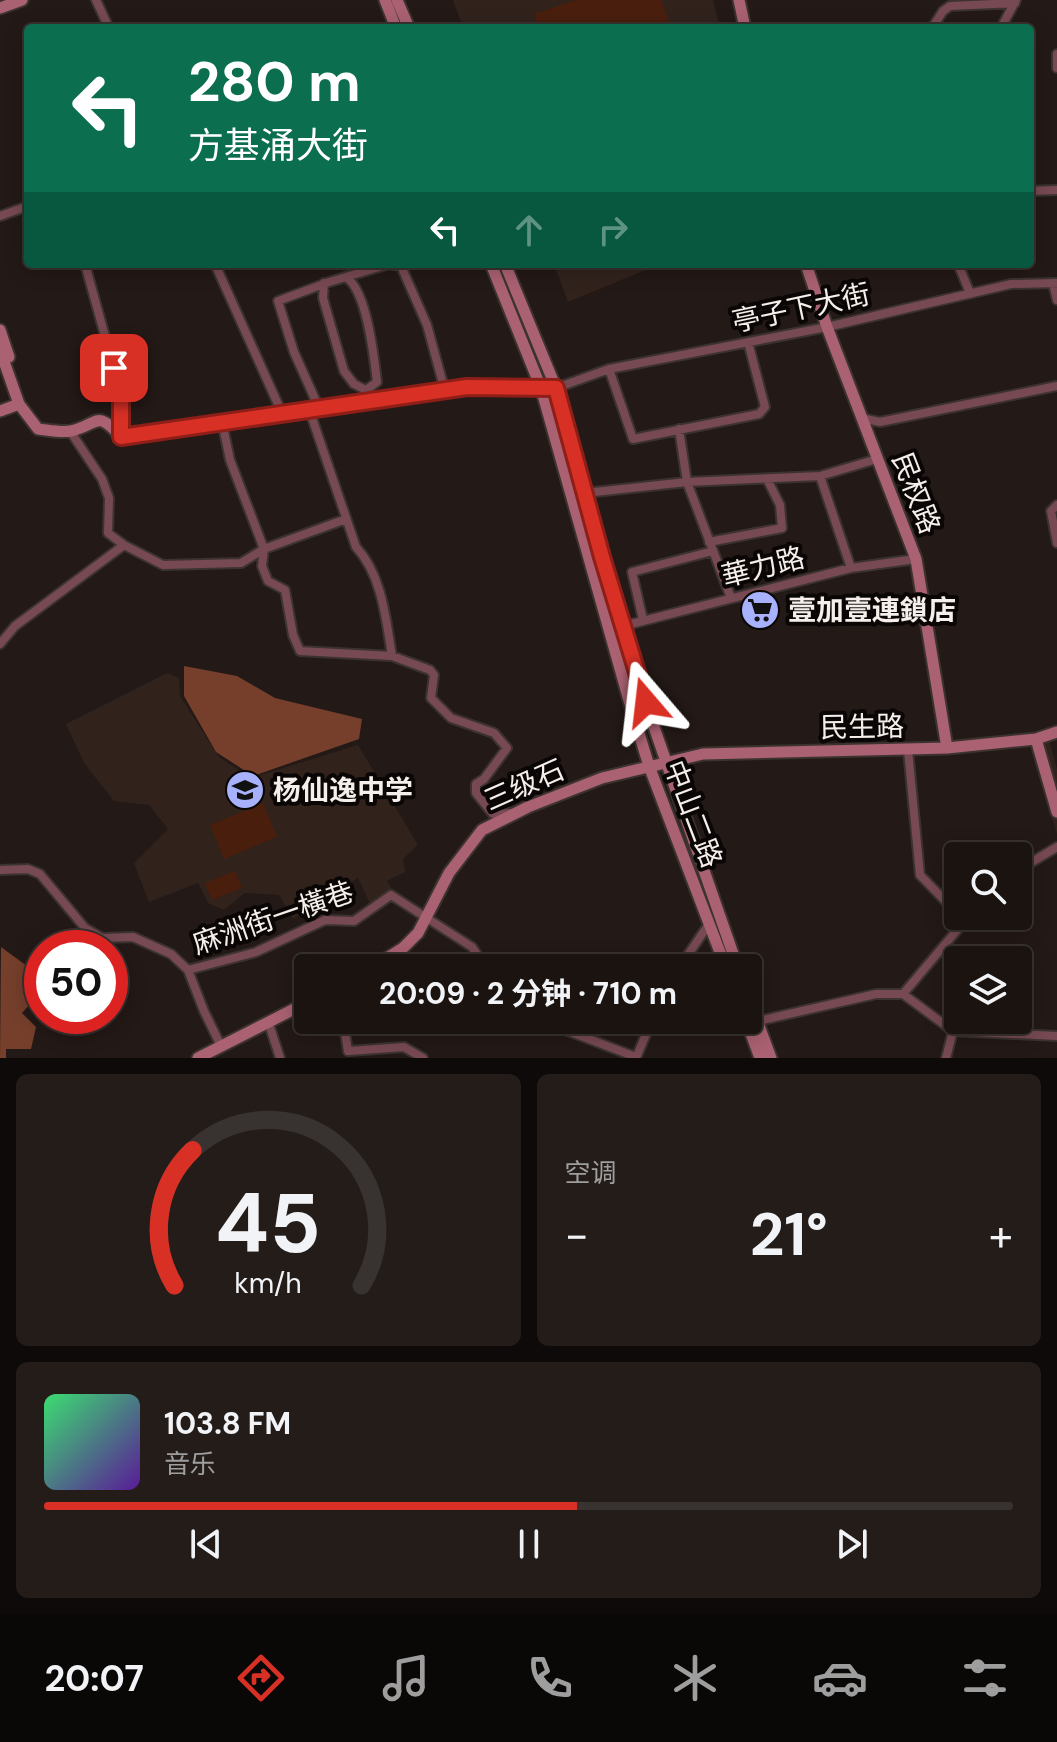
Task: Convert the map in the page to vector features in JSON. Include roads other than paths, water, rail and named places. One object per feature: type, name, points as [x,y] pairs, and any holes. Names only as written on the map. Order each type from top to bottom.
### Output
[{"type":"street","points":[[0,8],[22,0]]},
{"type":"street","points":[[96,0],[107,24]]},
{"type":"street","points":[[385,0],[394,24]]},
{"type":"street","points":[[397,0],[407,24]]},
{"type":"street","points":[[739,0],[744,24]]},
{"type":"street","points":[[935,24],[950,6],[1016,1]]},
{"type":"street","points":[[1003,24],[1016,1]]},
{"type":"street","points":[[1057,54],[1057,68]]},
{"type":"street","points":[[1034,191],[1057,190]]},
{"type":"street","points":[[0,216],[24,207]]},
{"type":"street","points":[[86,268],[121,394],[121,437]]},
{"type":"street","points":[[217,268],[282,413]]},
{"type":"street","points":[[377,268],[324,283],[278,301],[314,408],[346,519],[356,547],[366,558],[384,605],[392,656]]},
{"type":"street","points":[[402,268],[427,325],[445,391]]},
{"type":"street","name":"中山二路","points":[[493,268],[541,388],[649,766],[721,954]]},
{"type":"street","name":"中山二路","points":[[507,268],[556,388],[654,727],[733,954]]},
{"type":"street","name":"民权路","points":[[807,268],[916,559],[947,748]]},
{"type":"street","points":[[960,268],[970,293]]},
{"type":"street","points":[[347,278],[355,284],[371,336],[377,382],[368,396]]},
{"type":"street","points":[[324,283],[323,298],[344,371],[368,396]]},
{"type":"street","points":[[1055,283],[1057,300]]},
{"type":"street","name":"亭子下大街","points":[[556,388],[609,369],[827,327],[1011,284],[1055,283]]},
{"type":"street","points":[[0,330],[20,387],[19,404]]},
{"type":"street","points":[[609,369],[633,439],[759,414],[765,407],[748,342]]},
{"type":"street","points":[[0,350],[19,404],[38,429],[70,431],[96,420],[109,423],[121,437]]},
{"type":"street","points":[[861,418],[880,422],[1057,386]]},
{"type":"street","points":[[121,437],[314,408],[368,396],[467,387],[556,388]]},
{"type":"street","points":[[0,411],[19,404]]},
{"type":"street","points":[[222,422],[230,460],[264,549],[262,566],[268,581],[285,590],[293,635],[300,651],[392,656],[430,670],[434,675],[431,698],[451,718],[494,733],[507,748],[484,779],[476,784],[476,793],[493,814],[515,813]]},
{"type":"street","points":[[679,429],[687,482],[731,598]]},
{"type":"street","points":[[70,431],[102,479],[109,498],[108,533],[163,565],[241,563],[264,549],[346,519]]},
{"type":"street","points":[[585,493],[687,482],[820,476],[877,459]]},
{"type":"street","points":[[820,476],[851,568]]},
{"type":"street","points":[[643,620],[632,572],[711,546],[782,528],[780,505],[767,479]]},
{"type":"street","points":[[1057,505],[1051,511],[1057,543]]},
{"type":"street","points":[[0,644],[15,626],[124,545]]},
{"type":"street","name":"華力路","points":[[623,626],[851,568],[916,559]]},
{"type":"street","name":"民生路","points":[[667,761],[703,754],[947,748],[1036,739],[1057,732]]},
{"type":"street","points":[[1036,739],[1057,812]]},
{"type":"street","points":[[908,750],[920,875],[944,898]]},
{"type":"street","name":"三级石","points":[[393,954],[418,933],[449,873],[482,830],[515,813],[602,778],[667,761]]},
{"type":"street","points":[[1032,862],[1057,847]]},
{"type":"street","points":[[0,870],[28,869],[40,874],[85,928],[102,938],[133,937],[171,954],[188,970],[221,1046]]},
{"type":"street","name":"麻洲街一橫巷","points":[[188,970],[256,952],[325,920],[354,921],[391,895],[472,947],[477,954]]},
{"type":"street","points":[[689,954],[709,924]]},
{"type":"street","points":[[903,994],[952,930]]},
{"type":"street","points":[[762,1018],[876,994],[903,994],[944,1024]]},
{"type":"street","points":[[198,1058],[294,1009]]},
{"type":"street","points":[[268,1021],[280,1058]]},
{"type":"street","points":[[345,1034],[348,1051],[404,1047],[423,1058]]},
{"type":"street","points":[[576,1034],[636,1057],[646,1034]]},
{"type":"street","points":[[755,1034],[760,1058]]},
{"type":"street","points":[[759,1034],[771,1058]]},
{"type":"street","points":[[946,1058],[952,1034]]},
{"type":"street","points":[[1015,1034],[1057,1036]]},
{"type":"place","name":"壹加壹連鎖店","points":[[760,610]]},
{"type":"place","name":"杨仙逸中学","points":[[245,790]]}]
